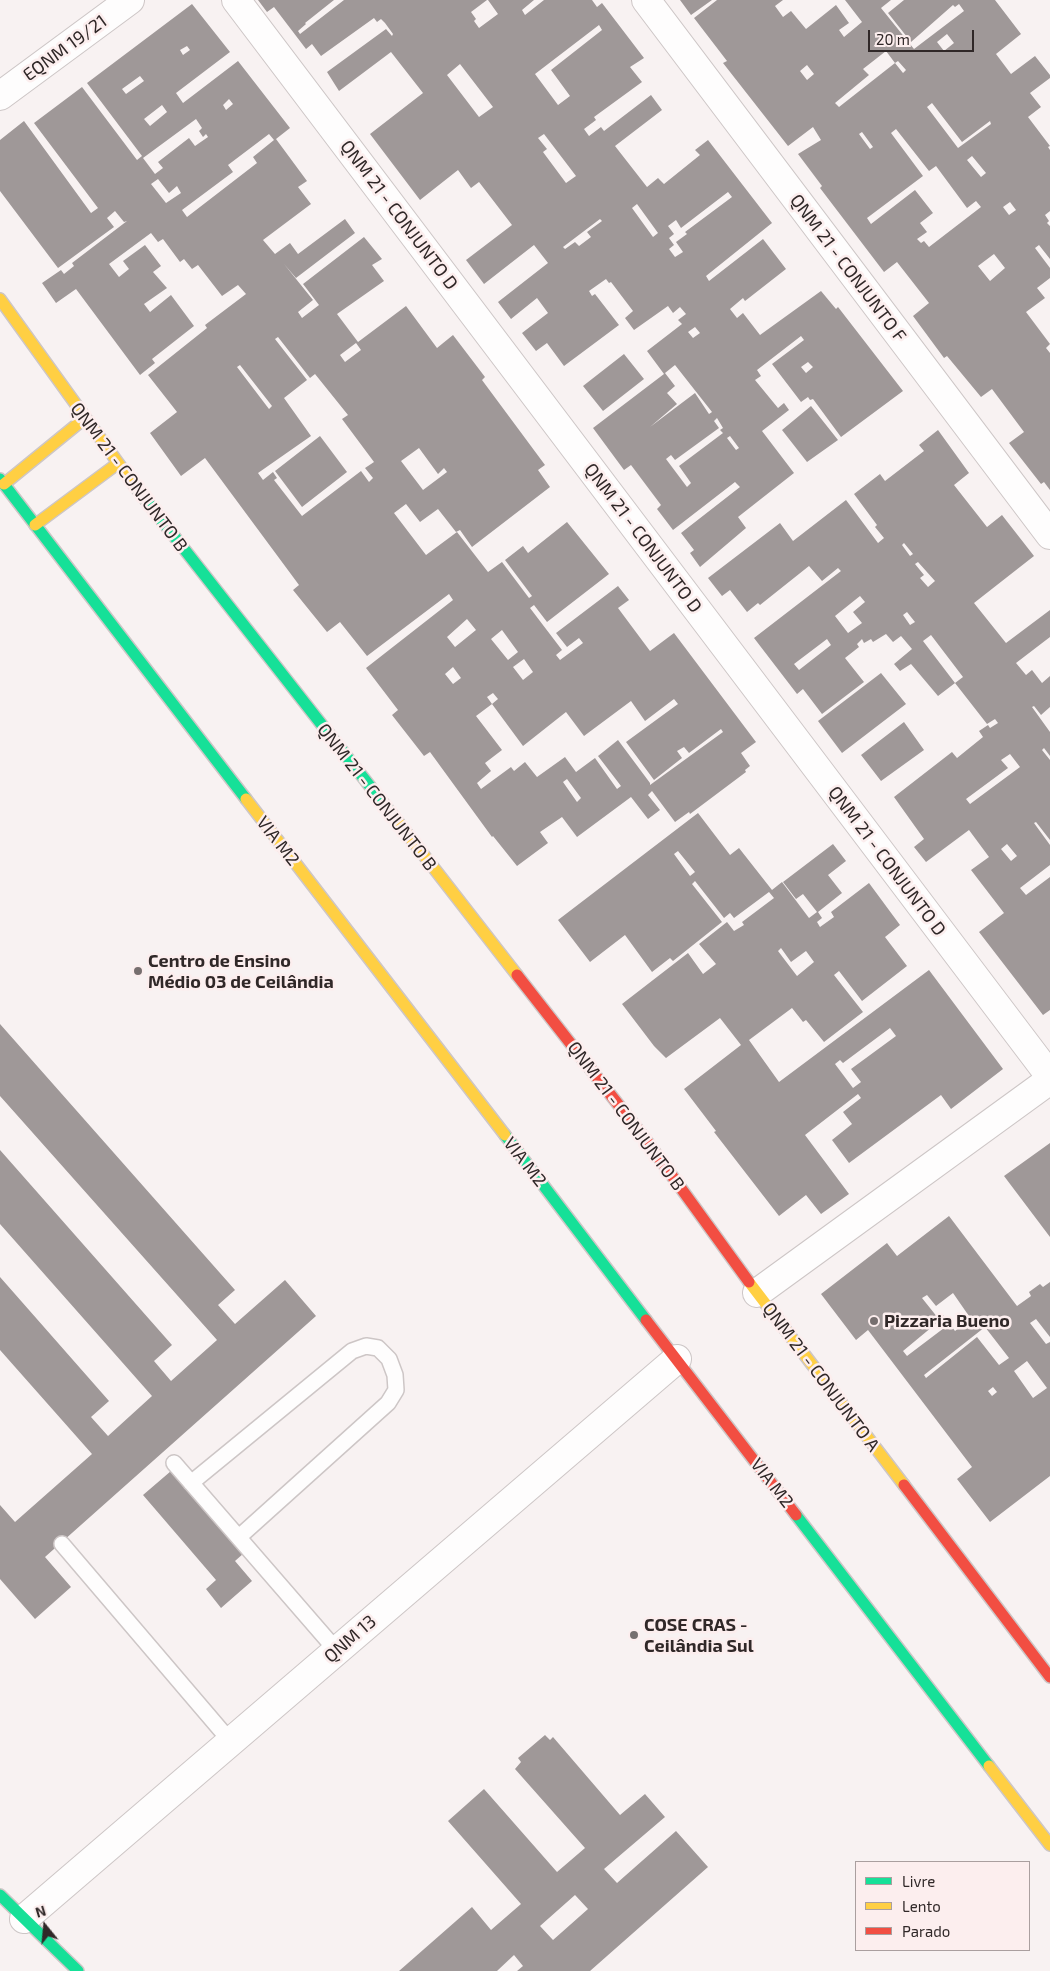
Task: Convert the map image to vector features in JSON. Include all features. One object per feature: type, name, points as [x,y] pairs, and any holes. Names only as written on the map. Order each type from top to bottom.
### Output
[{"type":"main road","name":"QNM 21 - CONJUNTO B","points":[[0,299],[117,464],[646,1140],[758,1292]]},
{"type":"main road","points":[[2,482],[85,418]]},
{"type":"main road","points":[[35,525],[117,464]]},
{"type":"main road","name":"VIA M2","points":[[2,482],[1050,1845]]},
{"type":"main road","name":"QNM 21 - CONJUNTO A","points":[[758,1292],[1050,1677]]},
{"type":"main road","points":[[0,1894],[78,1971]]},
{"type":"street","name":"EQNM 19/21","points":[[0,96],[130,0]]},
{"type":"street","name":"QNM 21 - CONJUNTO D","points":[[236,0],[1050,1078]]},
{"type":"street","name":"QNM 21 - CONJUNTO F","points":[[646,0],[1050,535]]},
{"type":"street","name":"QNM 21 - CONJUNTO A","points":[[758,1292],[1050,1078]]},
{"type":"street","name":"QNM 13","points":[[24,1919],[677,1360]]},
{"type":"lane","points":[[191,1484],[352,1351],[366,1346],[378,1348],[389,1359],[395,1375],[396,1390],[388,1403],[239,1537]]},
{"type":"lane","points":[[174,1463],[337,1650]]},
{"type":"lane","points":[[62,1544],[231,1742]]},
{"type":"building","points":[[258,0],[334,0],[305,23],[298,31],[300,34],[344,0],[487,0],[471,12],[479,28],[498,14],[488,0],[534,0],[522,10],[525,15],[544,0],[592,0],[597,7],[602,3],[644,58],[630,67],[642,82],[594,117],[596,120],[584,129],[589,136],[601,127],[604,131],[651,95],[662,110],[615,146],[647,187],[658,178],[664,184],[700,155],[695,150],[708,140],[772,223],[706,276],[709,281],[763,239],[786,269],[745,301],[743,298],[730,309],[737,318],[743,313],[760,335],[821,291],[836,309],[838,307],[903,391],[841,437],[813,399],[810,400],[808,397],[801,402],[772,364],[804,340],[801,336],[757,370],[761,376],[755,380],[778,408],[784,403],[789,410],[762,431],[794,473],[738,517],[746,528],[700,567],[690,553],[694,550],[681,533],[740,487],[735,482],[673,530],[657,509],[661,505],[631,465],[624,470],[593,428],[664,374],[647,351],[682,324],[678,320],[686,314],[680,307],[673,313],[668,306],[634,330],[625,318],[633,311],[611,282],[609,283],[606,279],[589,291],[592,296],[595,294],[619,325],[564,366],[547,343],[536,351],[522,333],[548,313],[537,298],[511,319],[498,302],[548,263],[534,245],[484,284],[466,260],[512,225],[479,182],[471,188],[458,170],[420,200],[370,134],[423,93],[391,52],[339,91],[327,72],[386,29],[392,36],[393,34],[385,23],[381,19],[377,22],[374,18],[321,56],[312,44],[306,49],[274,7],[267,12]],"holes":[[[599,25],[602,30],[551,70],[570,96],[558,105],[535,74]],[[460,64],[493,107],[479,117],[447,75]],[[544,134],[576,176],[566,183],[543,152],[547,149],[538,138]],[[728,192],[732,197],[685,232],[687,234],[676,242],[683,252],[675,257],[669,249],[674,245],[669,238],[674,234],[668,226],[676,220],[681,228]],[[637,204],[658,233],[653,237],[632,208]],[[600,219],[602,221],[587,232],[591,237],[579,246],[575,242],[565,249],[563,247]],[[695,327],[700,333],[693,338],[688,332]],[[808,362],[813,367],[806,373],[801,367]],[[675,365],[712,412],[709,414],[695,393],[650,427],[677,404],[667,393],[675,386],[665,373]],[[717,418],[723,428],[720,430],[723,433],[679,466],[691,483],[687,487],[666,459],[671,455],[675,460],[719,428],[714,421]],[[730,436],[739,448],[736,450],[727,438]]]},
{"type":"building","points":[[680,0],[712,0],[691,15]]},
{"type":"building","points":[[717,0],[783,0],[775,6],[783,17],[791,11],[806,29],[836,5],[849,23],[839,30],[844,37],[862,22],[845,0],[891,0],[881,8],[914,49],[964,11],[959,4],[955,7],[953,5],[911,42],[888,13],[904,0],[995,0],[1021,34],[996,54],[1011,74],[1035,56],[1050,75],[1050,78],[1030,93],[1041,107],[1028,117],[1050,146],[1048,147],[1050,150],[1050,211],[1045,215],[1050,226],[1050,259],[1039,245],[1035,248],[1050,268],[1050,278],[1037,288],[1045,298],[1026,312],[1050,344],[1046,348],[1050,353],[1050,490],[1044,482],[1041,484],[1009,443],[1024,432],[992,389],[981,397],[947,356],[944,358],[913,316],[929,303],[897,262],[884,272],[820,188],[822,186],[798,154],[821,140],[813,127],[788,146],[723,63],[727,61],[694,18]],"holes":[[[947,34],[954,43],[944,51],[937,42]],[[886,51],[895,63],[839,107],[835,103],[869,75],[863,69]],[[898,61],[906,70],[903,73],[895,63]],[[807,65],[814,74],[807,80],[800,71]],[[932,103],[962,142],[990,121],[991,124],[958,148],[927,107]],[[896,129],[929,171],[936,166],[967,208],[976,201],[981,207],[929,247],[924,241],[921,243],[917,239],[927,232],[920,223],[933,213],[915,190],[871,224],[867,218],[923,176],[891,133]],[[862,132],[873,147],[870,149],[859,134]],[[972,156],[986,173],[981,177],[967,160]],[[1010,202],[1016,210],[1009,215],[1003,207]],[[994,254],[1005,268],[990,281],[978,266]]]},
{"type":"building","points":[[192,4],[230,52],[176,93],[183,103],[238,61],[290,128],[276,139],[307,181],[298,187],[311,204],[263,240],[275,254],[290,243],[298,254],[345,219],[355,233],[296,278],[284,264],[313,300],[298,312],[302,318],[319,305],[303,284],[364,237],[382,259],[372,265],[384,281],[337,314],[358,342],[406,306],[437,348],[453,335],[485,377],[482,380],[545,465],[538,470],[550,487],[472,547],[460,530],[456,532],[438,509],[420,522],[406,504],[394,513],[426,555],[457,532],[488,572],[502,562],[529,598],[532,596],[505,560],[523,546],[528,553],[567,522],[609,574],[547,622],[534,605],[530,608],[562,650],[556,655],[560,660],[583,643],[579,638],[567,647],[556,633],[618,586],[629,600],[618,608],[650,651],[674,633],[756,742],[741,753],[750,766],[745,770],[746,772],[690,814],[689,812],[675,822],[652,791],[648,795],[660,810],[648,819],[631,797],[577,837],[562,817],[540,832],[548,843],[517,866],[492,837],[430,752],[424,756],[392,715],[398,710],[366,668],[453,600],[449,594],[367,656],[340,622],[327,632],[293,590],[299,585],[205,458],[181,476],[150,433],[177,412],[148,375],[207,328],[205,325],[246,294],[238,285],[222,296],[198,265],[192,269],[184,259],[180,262],[163,239],[158,242],[151,233],[109,264],[119,277],[129,269],[123,261],[145,245],[161,266],[153,272],[167,288],[144,304],[150,312],[171,295],[194,326],[152,359],[155,363],[140,375],[76,289],[56,303],[42,283],[61,270],[64,274],[74,266],[72,263],[127,221],[124,222],[115,211],[107,218],[114,227],[58,268],[0,191],[0,140],[24,121],[91,213],[98,208],[34,123],[82,87],[137,160],[142,156],[87,83]],"holes":[[[187,46],[190,50],[183,55],[180,50]],[[140,76],[144,81],[126,94],[122,89]],[[229,99],[233,104],[226,110],[223,105]],[[162,105],[167,112],[150,126],[144,119]],[[196,119],[202,128],[199,131],[203,137],[206,134],[208,137],[195,146],[189,138],[158,162],[163,168],[155,174],[143,158]],[[269,134],[274,140],[253,157],[257,163],[187,217],[182,210],[233,172],[228,165]],[[158,179],[169,193],[177,186],[181,193],[166,203],[151,184]],[[278,337],[310,378],[315,374],[348,415],[342,419],[374,462],[365,468],[373,478],[369,482],[361,471],[302,516],[274,480],[277,478],[273,472],[263,480],[258,473],[311,436],[284,398],[307,380],[275,339]],[[356,343],[361,350],[345,362],[340,355]],[[240,365],[272,406],[269,409],[237,367]],[[419,448],[438,474],[444,468],[447,472],[423,490],[401,461]],[[467,619],[476,630],[455,647],[447,637]],[[502,630],[518,652],[508,660],[491,639]],[[524,659],[533,672],[523,680],[513,667]],[[453,667],[461,678],[453,684],[445,674]],[[493,693],[498,699],[492,704],[487,697]],[[674,699],[678,704],[626,742],[654,780],[682,758],[677,751],[684,747],[689,753],[721,729],[723,732],[650,785],[618,740],[598,756],[621,786],[617,789],[595,758],[576,772],[565,757],[537,777],[525,762],[514,771],[511,767],[481,789],[477,783],[491,771],[485,763],[502,750],[476,716],[492,704],[523,746],[566,712],[584,736],[631,701],[645,721]],[[567,779],[581,798],[577,802],[563,782]]]},
{"type":"building","points":[[624,354],[644,379],[603,411],[583,386]]},
{"type":"building","points":[[811,406],[838,440],[807,462],[782,430]]},
{"type":"building","points":[[938,430],[969,473],[954,485],[987,527],[1002,515],[1034,556],[974,603],[1006,643],[1050,610],[1050,637],[1016,663],[1026,675],[1032,670],[1042,683],[1050,676],[1050,707],[1041,715],[1034,706],[1032,707],[1050,732],[1050,756],[1044,748],[1042,750],[1050,760],[1050,840],[1036,822],[1034,823],[1050,845],[1050,865],[1020,888],[1026,895],[1050,877],[1050,1010],[1043,1015],[979,932],[1004,913],[971,870],[989,857],[969,830],[926,862],[914,847],[924,839],[894,797],[952,752],[957,758],[983,737],[979,731],[988,725],[990,728],[998,723],[995,719],[987,724],[955,683],[938,696],[911,664],[900,671],[894,664],[912,649],[901,636],[893,642],[886,634],[873,642],[871,639],[864,643],[862,639],[857,644],[859,647],[845,658],[864,682],[822,714],[803,689],[797,694],[754,638],[841,571],[838,568],[822,581],[809,566],[760,605],[758,603],[747,612],[730,590],[722,596],[708,578],[780,523],[793,541],[846,500],[878,543],[884,538],[875,527],[877,525],[854,494],[880,474],[885,481],[924,451],[919,445]],"holes":[[[904,543],[913,554],[910,556],[902,545]],[[918,562],[935,581],[928,587],[920,578],[924,575],[915,564]],[[860,596],[865,602],[853,612],[862,623],[848,633],[835,616]],[[907,612],[915,622],[910,625],[903,615]],[[931,635],[963,677],[955,683],[923,641]],[[827,639],[831,645],[799,670],[794,664]],[[1010,754],[1020,767],[970,804],[966,799],[1008,768],[1001,760]],[[1007,844],[1017,856],[1011,861],[1001,849]]]},
{"type":"building","points":[[320,436],[347,472],[302,507],[275,471]]},
{"type":"building","points":[[881,673],[906,704],[842,753],[818,721]]},
{"type":"building","points":[[904,722],[924,750],[881,781],[861,755]]},
{"type":"building","points":[[698,813],[730,855],[739,848],[772,890],[782,882],[809,918],[817,912],[803,894],[796,899],[783,882],[833,844],[846,861],[828,875],[842,893],[818,912],[822,918],[817,922],[820,927],[834,917],[831,912],[869,883],[900,925],[885,937],[907,966],[862,1001],[839,971],[834,975],[863,1012],[824,1042],[806,1020],[803,1022],[792,1008],[749,1040],[779,1082],[929,970],[1003,1069],[951,1109],[941,1095],[849,1163],[832,1140],[852,1124],[843,1112],[861,1098],[858,1094],[805,1135],[849,1194],[821,1214],[806,1195],[779,1216],[714,1132],[716,1131],[684,1089],[741,1045],[720,1018],[666,1058],[654,1046],[622,1004],[688,953],[703,974],[716,964],[699,944],[727,922],[734,931],[744,925],[742,922],[774,898],[769,892],[734,918],[730,913],[724,918],[695,881],[692,884],[722,922],[673,961],[670,958],[652,972],[625,935],[590,962],[558,920]],"holes":[[[678,851],[695,872],[690,876],[674,854]],[[781,948],[791,962],[806,951],[814,962],[797,976],[778,951]],[[890,1028],[896,1036],[851,1069],[861,1082],[853,1088],[835,1064],[840,1060],[843,1063]]]},
{"type":"building","points":[[0,1024],[235,1290],[218,1305],[235,1324],[285,1280],[316,1316],[45,1557],[71,1587],[35,1619],[0,1579],[0,1505],[15,1522],[92,1454],[0,1350],[0,1277],[109,1401],[91,1417],[108,1436],[152,1396],[0,1224],[0,1150],[172,1345],[154,1361],[171,1381],[217,1340],[0,1096]]},
{"type":"building","points":[[1050,1143],[1050,1237],[1004,1176]]},
{"type":"building","points":[[949,1216],[1017,1306],[1031,1296],[1029,1292],[1040,1284],[1043,1287],[1050,1282],[1050,1337],[1036,1319],[1030,1323],[1046,1344],[1050,1342],[1050,1476],[990,1522],[957,1479],[972,1467],[868,1330],[856,1340],[821,1294],[887,1243],[897,1256]],"holes":[[[953,1293],[971,1319],[955,1331],[943,1315],[938,1318],[922,1298],[927,1295],[936,1306]],[[938,1322],[944,1328],[907,1356],[903,1351]],[[985,1327],[1009,1358],[999,1365],[977,1337],[926,1378],[924,1375]],[[1027,1361],[1047,1388],[1033,1398],[1014,1371]],[[993,1387],[997,1392],[992,1396],[988,1391]]]},
{"type":"building","points":[[178,1465],[244,1553],[235,1561],[252,1581],[221,1608],[206,1589],[216,1580],[143,1495]]},
{"type":"building","points":[[545,1735],[550,1740],[553,1737],[620,1815],[645,1794],[665,1817],[604,1869],[617,1883],[676,1831],[708,1867],[590,1971],[517,1971],[523,1966],[514,1955],[497,1971],[399,1971],[472,1907],[491,1930],[521,1904],[448,1821],[484,1789],[557,1872],[585,1848],[515,1769],[521,1762],[518,1758]],"holes":[[[575,1895],[588,1909],[553,1940],[540,1926]]]},
{"type":"traffic: fast","points":[[0,479],[246,799]]},
{"type":"traffic: fast","points":[[134,485],[398,822]]},
{"type":"traffic: fast","points":[[505,1135],[646,1320]]},
{"type":"traffic: fast","points":[[796,1515],[989,1766]]},
{"type":"traffic: fast","points":[[0,1895],[78,1971]]},
{"type":"traffic: slow","points":[[0,299],[134,485]]},
{"type":"traffic: slow","points":[[4,484],[85,418]]},
{"type":"traffic: slow","points":[[35,525],[117,464]]},
{"type":"traffic: slow","points":[[246,799],[505,1135]]},
{"type":"traffic: slow","points":[[398,822],[517,975]]},
{"type":"traffic: slow","points":[[749,1282],[904,1485]]},
{"type":"traffic: slow","points":[[989,1766],[1050,1845]]},
{"type":"traffic: jam","points":[[517,975],[646,1140],[749,1282]]},
{"type":"traffic: jam","points":[[646,1320],[796,1515]]},
{"type":"traffic: jam","points":[[904,1485],[1050,1677]]},
{"type":"place","name":"Centro de Ensino Médio 03 de Ceilândia","points":[[138,971]]},
{"type":"place","name":"Pizzaria Bueno","points":[[874,1321]]},
{"type":"place","name":"COSE CRAS - Ceilândia Sul","points":[[634,1635]]}]
